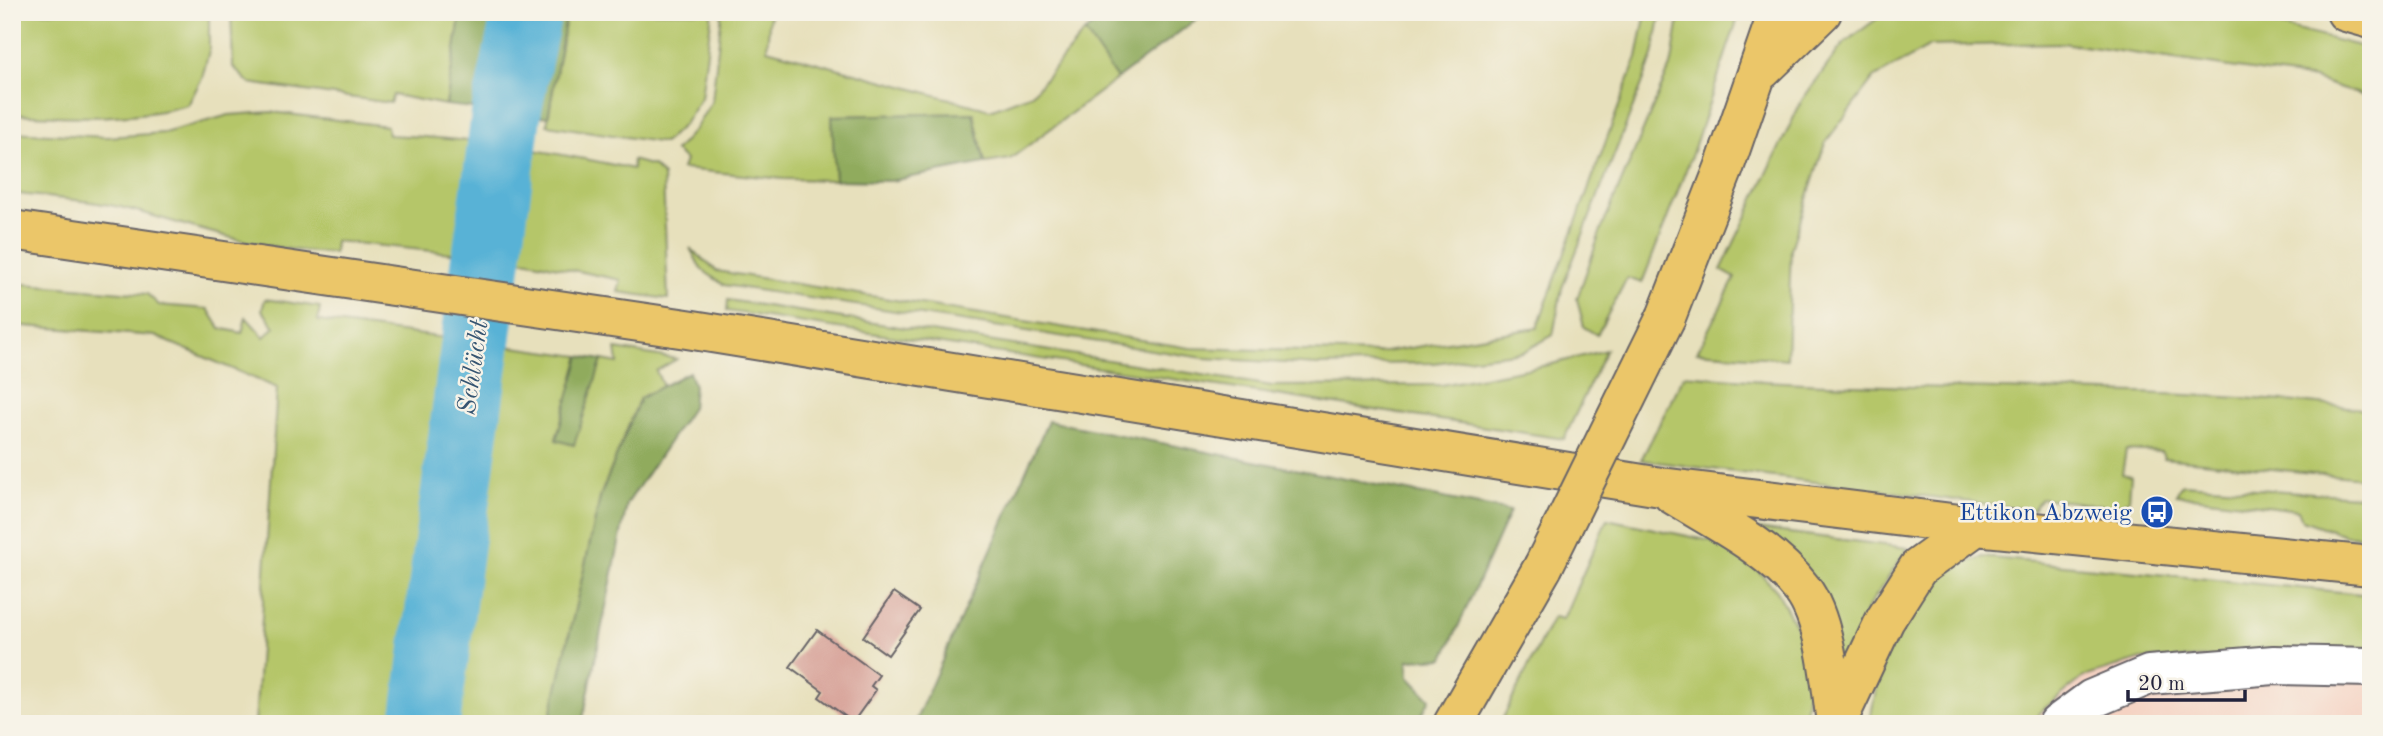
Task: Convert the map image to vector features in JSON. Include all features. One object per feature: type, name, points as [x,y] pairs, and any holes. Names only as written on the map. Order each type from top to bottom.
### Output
[{"type":"main road","points":[[1452,724],[1543,567],[1666,317],[1758,74],[1778,12]]},
{"type":"main road","points":[[1758,74],[1822,12]]},
{"type":"main road","points":[[2346,12],[2371,19]]},
{"type":"main road","points":[[12,230],[687,329],[1661,487],[1976,526],[2371,566]]},
{"type":"main road","points":[[1661,487],[1763,553],[1803,590],[1824,642],[1836,724]]},
{"type":"main road","points":[[1836,724],[1885,620],[1918,568],[1976,526]]},
{"type":"street","points":[[2058,724],[2092,699],[2149,675],[2274,665],[2371,667]]},
{"type":"shaded area","points":[[2371,654],[2371,724],[2033,724],[2039,713],[2084,677],[2142,659]]},
{"type":"green space","points":[[12,12],[209,12],[209,51],[202,78],[188,105],[166,110],[101,117],[12,114]]},
{"type":"green space","points":[[231,12],[461,12],[446,105],[393,95],[390,103],[249,83],[233,67]]},
{"type":"green space","points":[[461,12],[567,12],[548,117],[446,105]]},
{"type":"green space","points":[[567,12],[712,12],[701,98],[684,124],[664,143],[547,125]]},
{"type":"green space","points":[[722,12],[770,12],[767,49],[990,110],[1032,94],[1085,32],[1117,79],[1010,159],[985,163],[974,113],[832,116],[835,180],[783,179],[682,169],[685,160],[675,151],[695,129],[712,101]]},
{"type":"green space","points":[[1110,12],[1206,12],[1117,79],[1085,32]]},
{"type":"green space","points":[[1646,12],[1661,12],[1653,56],[1562,288],[1553,335],[1523,352],[1433,363],[1318,365],[1204,358],[724,285],[701,269],[690,248],[717,271],[1190,348],[1378,353],[1537,328],[1637,57]]},
{"type":"green space","points":[[1680,12],[1740,12],[1691,157],[1642,283],[1627,278],[1597,335],[1584,327],[1577,299],[1601,230],[1672,62]]},
{"type":"green space","points":[[1886,12],[2187,12],[2257,20],[2371,49],[2371,98],[2314,79],[2062,43],[1930,46],[1874,78],[1825,143],[1791,249],[1787,359],[1697,352],[1735,278],[1721,270],[1802,100],[1843,44]]},
{"type":"green space","points":[[271,112],[387,126],[388,135],[511,146],[633,169],[632,160],[653,166],[663,176],[668,299],[618,292],[621,280],[529,261],[335,241],[334,253],[284,248],[236,239],[125,208],[12,193],[12,132],[107,137],[164,133],[229,115]]},
{"type":"green space","points":[[973,113],[985,163],[891,181],[835,180],[832,116]]},
{"type":"green space","points":[[12,283],[147,294],[159,305],[208,309],[220,328],[242,333],[246,317],[264,337],[275,327],[262,310],[265,299],[320,307],[318,321],[580,356],[556,439],[573,445],[602,360],[618,363],[616,349],[677,359],[656,371],[663,386],[640,398],[601,494],[549,724],[255,724],[277,388],[155,336],[12,325]]},
{"type":"green space","points":[[728,300],[1272,386],[1441,385],[1548,365],[1606,350],[1564,439],[727,311]]},
{"type":"green space","points":[[580,356],[602,360],[574,445],[556,440]]},
{"type":"green space","points":[[689,372],[694,386],[692,408],[627,504],[582,724],[549,724],[601,494],[640,398]]},
{"type":"green space","points":[[1684,375],[1852,385],[2188,395],[2356,408],[2371,412],[2371,479],[2172,459],[2164,458],[2162,452],[2126,450],[2122,474],[2131,476],[2129,499],[2116,507],[2041,498],[2033,510],[1641,460]]},
{"type":"green space","points":[[1048,421],[1510,511],[1444,658],[1408,660],[1409,677],[1430,699],[1417,724],[914,724]]},
{"type":"green space","points":[[2182,484],[2371,497],[2371,536],[2345,535],[2302,520],[2298,510],[2176,495]]},
{"type":"green space","points":[[1607,519],[1711,541],[1750,562],[1777,591],[1808,649],[1808,690],[1804,724],[1500,724],[1553,617],[1563,619]]},
{"type":"green space","points":[[1758,529],[1908,548],[1867,609],[1845,670]]},
{"type":"green space","points":[[1982,557],[2371,595],[2371,654],[2142,659],[2084,677],[2039,713],[2033,724],[1869,724],[1882,661],[1898,619],[1941,571]]},
{"type":"building","points":[[894,592],[920,610],[888,655],[863,637]]},
{"type":"building","points":[[817,630],[879,675],[871,686],[876,690],[853,722],[819,697],[823,691],[790,667]]},
{"type":"waterway","name":"Schlücht","points":[[425,724],[507,108],[527,12]]},
{"type":"place","name":"Ettikon Abzweig","points":[[2157,512]]}]
